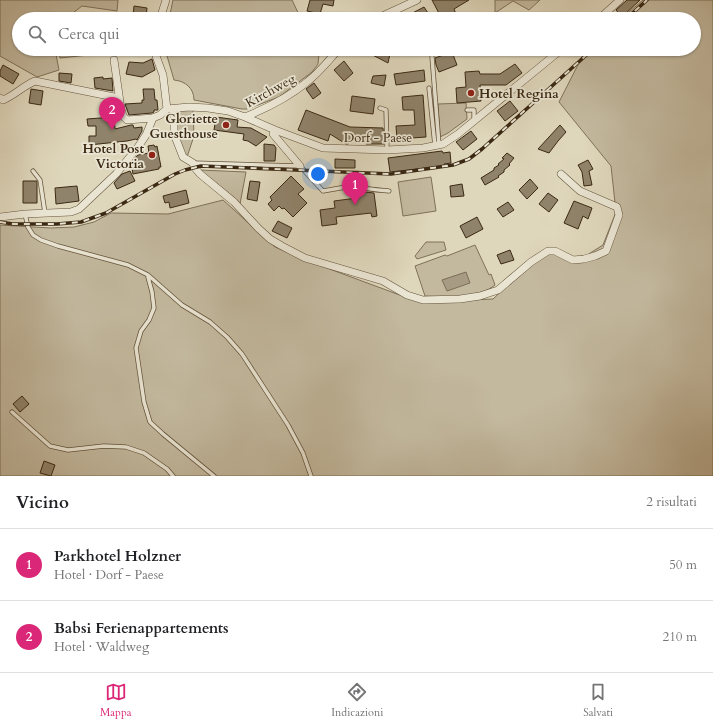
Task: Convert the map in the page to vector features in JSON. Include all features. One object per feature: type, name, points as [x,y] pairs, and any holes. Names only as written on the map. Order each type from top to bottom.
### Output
[{"type":"street","points":[[162,12],[166,0]]},
{"type":"street","points":[[396,12],[417,0]]},
{"type":"street","points":[[606,12],[620,0]]},
{"type":"street","points":[[156,56],[163,75],[171,109],[174,134],[183,157],[193,163],[194,167],[200,174],[234,202],[258,228],[282,246],[305,258],[383,281],[407,295],[423,300],[460,299],[480,296],[498,290],[548,251],[554,251],[573,260],[584,259],[606,251],[619,215],[617,208],[580,191],[561,174]]},
{"type":"street","name":"Kirchweg","points":[[245,117],[267,108],[290,95],[308,82],[333,56]]},
{"type":"street","name":"Dorf - Paese","points":[[153,118],[171,109],[189,107],[208,108],[228,111],[323,148],[387,150],[423,148],[437,145],[458,134],[554,56]]},
{"type":"street","points":[[0,217],[25,214],[74,212],[116,174],[138,147],[146,135],[153,118],[127,120],[123,116],[114,60]]},
{"type":"street","points":[[0,98],[4,100],[27,84],[35,81],[119,98]]},
{"type":"street","points":[[275,130],[273,134],[300,166]]},
{"type":"lane","points":[[432,57],[437,145]]},
{"type":"lane","points":[[429,88],[437,145]]},
{"type":"lane","points":[[380,108],[386,110],[387,150]]},
{"type":"lane","points":[[467,110],[474,110],[474,122]]},
{"type":"lane","points":[[193,163],[300,166],[322,191],[346,187],[352,184],[356,187],[389,191]]},
{"type":"lane","points":[[33,171],[40,180],[49,213]]},
{"type":"lane","points":[[25,214],[28,227],[33,235],[41,240],[58,246],[128,264],[148,275],[182,305],[210,322],[227,337],[242,354],[288,425],[303,453],[311,476]]},
{"type":"lane","points":[[148,275],[154,308],[149,320],[141,331],[136,348],[144,402],[150,422],[214,476]]},
{"type":"lane","points":[[12,412],[50,446],[68,450],[104,446],[126,447],[144,453],[167,469],[173,476]]},
{"type":"shaded area","points":[[0,0],[118,0],[117,11],[82,6],[74,12],[12,12],[12,56],[56,56],[59,70],[37,77],[0,56]]},
{"type":"shaded area","points":[[173,0],[292,0],[298,12],[170,12]]},
{"type":"shaded area","points":[[495,0],[540,0],[529,10],[513,1],[495,12]]},
{"type":"shaded area","points":[[643,0],[713,0],[713,476],[0,476],[0,225],[51,228],[74,227],[94,222],[111,213],[168,214],[223,200],[275,247],[308,261],[397,294],[421,302],[493,299],[546,250],[573,258],[587,255],[603,245],[616,212],[611,166],[559,102],[582,56],[701,56],[701,12],[629,12]]},
{"type":"shaded area","points":[[60,56],[79,56],[60,58]]},
{"type":"shaded area","points":[[167,56],[319,56],[318,64],[312,72],[279,97],[247,109],[194,100],[191,89],[188,86],[182,82],[174,80]]},
{"type":"shaded area","points":[[466,103],[467,119],[440,137],[438,104]]},
{"type":"shaded area","points":[[193,110],[194,136],[187,157],[180,148],[178,142],[175,111]]},
{"type":"shaded area","points":[[200,170],[246,172],[240,204],[235,198]]},
{"type":"shaded area","points":[[431,177],[436,211],[403,216],[398,182]]},
{"type":"shaded area","points":[[426,242],[444,242],[446,250],[417,259],[415,256]]},
{"type":"shaded area","points":[[475,245],[489,275],[491,274],[495,285],[481,292],[462,296],[425,296],[415,266]]},
{"type":"shaded area","points":[[466,272],[470,283],[447,291],[442,280]]},
{"type":"building","points":[[310,0],[334,0],[333,6],[323,4],[321,12],[307,11]]},
{"type":"building","points":[[432,0],[469,0],[454,9],[455,12],[438,12]]},
{"type":"building","points":[[627,0],[640,0],[627,12],[618,12],[616,10]]},
{"type":"building","points":[[134,6],[147,8],[147,12],[133,12]]},
{"type":"building","points":[[424,7],[427,12],[414,12]]},
{"type":"building","points":[[374,56],[390,56],[388,63]]},
{"type":"building","points":[[441,56],[454,56],[457,65],[439,72],[435,58]]},
{"type":"building","points":[[152,59],[155,70],[142,77],[126,74],[129,62],[143,63]]},
{"type":"building","points":[[344,61],[353,73],[344,81],[334,70]]},
{"type":"building","points":[[515,64],[522,73],[506,85],[480,85],[481,101],[457,103],[456,88],[466,87],[465,72],[479,71],[480,74],[500,74]]},
{"type":"building","points":[[3,65],[19,74],[13,84],[0,76],[0,71]]},
{"type":"building","points":[[424,70],[425,81],[396,85],[394,74]]},
{"type":"building","points":[[59,73],[72,74],[71,83],[59,81]]},
{"type":"building","points":[[386,75],[384,86],[371,83],[373,76]]},
{"type":"building","points":[[103,77],[103,79],[112,78],[113,91],[95,88],[94,78]]},
{"type":"building","points":[[314,83],[321,93],[313,99],[306,89]]},
{"type":"building","points":[[31,89],[43,91],[41,105],[29,103]]},
{"type":"building","points":[[143,89],[154,89],[158,110],[154,110],[152,113],[129,115],[125,104],[142,103],[142,100],[144,100]]},
{"type":"building","points":[[423,95],[426,137],[397,139],[396,126],[415,125],[414,110],[403,110],[402,97]]},
{"type":"building","points":[[352,96],[375,99],[373,114],[350,111]]},
{"type":"building","points":[[510,101],[518,111],[505,121],[497,111]]},
{"type":"building","points":[[306,110],[350,127],[383,128],[384,144],[366,144],[366,141],[350,140],[348,144],[346,144],[330,134],[328,141],[298,130]]},
{"type":"building","points":[[114,117],[115,129],[131,125],[133,125],[134,128],[142,127],[142,131],[137,140],[89,145],[89,136],[96,136],[96,126],[88,126],[87,119]]},
{"type":"building","points":[[216,117],[238,120],[237,127],[251,128],[267,137],[256,146],[243,140],[244,134],[214,130]]},
{"type":"building","points":[[560,125],[566,132],[549,153],[538,149]]},
{"type":"building","points":[[471,131],[477,139],[463,150],[456,142]]},
{"type":"building","points":[[264,144],[274,145],[276,148],[275,161],[264,161]]},
{"type":"building","points":[[154,145],[155,147],[157,146],[161,167],[159,167],[159,169],[133,174],[131,163],[138,155],[149,153],[148,146]]},
{"type":"building","points":[[442,151],[443,153],[450,152],[451,163],[444,164],[444,166],[390,172],[388,158]]},
{"type":"building","points":[[507,153],[514,158],[509,164],[510,165],[498,176],[499,177],[485,185],[481,178],[494,170],[494,168],[504,159],[502,158]]},
{"type":"building","points":[[335,159],[355,160],[355,168],[335,168]]},
{"type":"building","points":[[588,160],[593,169],[589,171],[592,185],[584,186],[582,172],[578,165]]},
{"type":"building","points":[[130,171],[135,181],[117,189],[114,183],[122,174]]},
{"type":"building","points":[[291,176],[304,189],[298,194],[307,203],[293,217],[284,208],[282,209],[279,206],[274,211],[268,204],[272,200],[270,197]]},
{"type":"building","points":[[530,179],[538,188],[527,199],[519,190]]},
{"type":"building","points":[[23,181],[37,181],[37,203],[23,203]]},
{"type":"building","points":[[250,181],[260,182],[257,201],[247,199]]},
{"type":"building","points":[[462,184],[464,196],[451,197],[450,186]]},
{"type":"building","points":[[77,186],[79,201],[56,204],[55,188]]},
{"type":"building","points":[[186,190],[189,203],[170,208],[169,202],[165,203],[163,196]]},
{"type":"building","points":[[357,193],[374,193],[377,216],[372,217],[371,213],[336,217],[337,224],[322,226],[320,210],[335,208],[334,201],[357,198]]},
{"type":"building","points":[[548,193],[558,200],[549,212],[539,204]]},
{"type":"building","points":[[574,201],[592,208],[588,219],[583,216],[578,229],[564,223]]},
{"type":"building","points":[[508,202],[514,210],[503,217],[497,209]]},
{"type":"building","points":[[477,217],[483,229],[466,238],[460,226]]},
{"type":"building","points":[[278,221],[292,228],[287,238],[272,231]]},
{"type":"building","points":[[510,250],[514,260],[501,264],[497,255]]},
{"type":"building","points":[[22,396],[29,404],[20,412],[13,404]]},
{"type":"building","points":[[44,461],[55,465],[51,476],[40,473]]},
{"type":"railway","points":[[634,12],[647,0]]},
{"type":"railway","points":[[0,222],[13,224],[57,224],[81,222],[106,213],[175,174],[201,166],[391,174],[453,165],[469,159],[482,149],[585,56]]},
{"type":"place","name":"Hotel Regina","points":[[471,93]]},
{"type":"place","name":"Gloriette Guesthouse","points":[[226,125]]},
{"type":"place","name":"Babsi Ferienappartements","points":[[112,130]]},
{"type":"place","name":"Hotel Post Victoria","points":[[152,155]]},
{"type":"place","name":"Parkhotel Holzner","points":[[355,205]]}]
